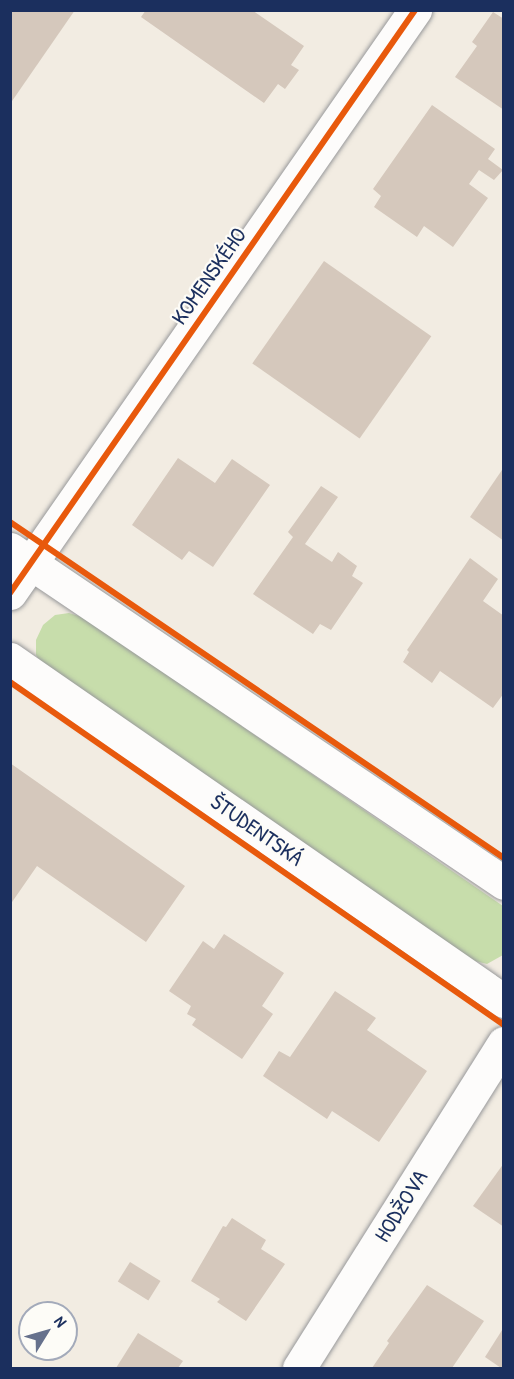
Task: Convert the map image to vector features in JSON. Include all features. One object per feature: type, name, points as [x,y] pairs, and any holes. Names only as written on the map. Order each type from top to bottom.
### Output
[{"type":"street","name":"KOMENSKÉHO","points":[[10,593],[21,555],[415,10]]},
{"type":"street","points":[[21,555],[504,883]]},
{"type":"street","name":"ŠTUDENTSKÁ","points":[[10,659],[504,1001]]},
{"type":"street","name":"HODŽOVA","points":[[299,1368],[504,1043]]},
{"type":"green space","points":[[69,613],[85,618],[503,906],[503,955],[487,964],[471,960],[45,669],[36,655],[36,640],[43,625],[55,615]]},
{"type":"building","points":[[10,10],[75,10],[10,104]]},
{"type":"building","points":[[146,10],[252,10],[304,46],[291,65],[299,70],[285,89],[278,84],[264,103],[141,17]]},
{"type":"building","points":[[493,12],[504,19],[504,110],[455,77],[477,46],[472,42]]},
{"type":"building","points":[[432,105],[495,149],[488,159],[503,170],[494,180],[479,170],[469,184],[488,198],[453,247],[424,226],[417,237],[374,207],[381,196],[373,189]]},
{"type":"building","points":[[324,261],[431,336],[360,439],[252,363]]},
{"type":"building","points":[[178,458],[215,483],[232,459],[270,485],[213,567],[189,551],[182,560],[132,525]]},
{"type":"building","points":[[504,467],[504,541],[470,517]]},
{"type":"building","points":[[321,486],[338,497],[305,544],[332,562],[338,552],[357,566],[352,576],[363,583],[331,630],[320,624],[313,634],[253,594],[293,537],[288,532]]},
{"type":"building","points":[[470,558],[498,579],[483,601],[504,616],[504,693],[493,708],[440,671],[432,683],[403,662],[409,652],[407,650]]},
{"type":"building","points":[[10,763],[185,886],[146,942],[37,866],[10,905]]},
{"type":"building","points":[[224,934],[284,973],[262,1006],[273,1014],[242,1059],[192,1025],[196,1019],[187,1014],[191,1006],[169,991],[203,941],[214,949]]},
{"type":"building","points":[[335,991],[376,1018],[367,1030],[427,1071],[379,1142],[332,1111],[327,1119],[263,1076],[279,1051],[290,1057]]},
{"type":"building","points":[[504,1163],[504,1227],[473,1206]]},
{"type":"building","points":[[232,1218],[266,1240],[261,1249],[285,1264],[246,1321],[217,1302],[220,1299],[191,1281],[223,1226],[226,1227]]},
{"type":"building","points":[[130,1262],[161,1281],[148,1301],[118,1282]]},
{"type":"building","points":[[427,1285],[484,1321],[452,1368],[372,1368],[389,1343],[387,1341]]},
{"type":"building","points":[[504,1327],[504,1368],[501,1368],[485,1357]]},
{"type":"building","points":[[138,1333],[183,1361],[178,1368],[116,1368]]},
{"type":"cycle path","points":[[10,593],[415,10]]},
{"type":"cycle path","points":[[10,522],[504,858]]},
{"type":"cycle path","points":[[10,682],[504,1025]]}]
